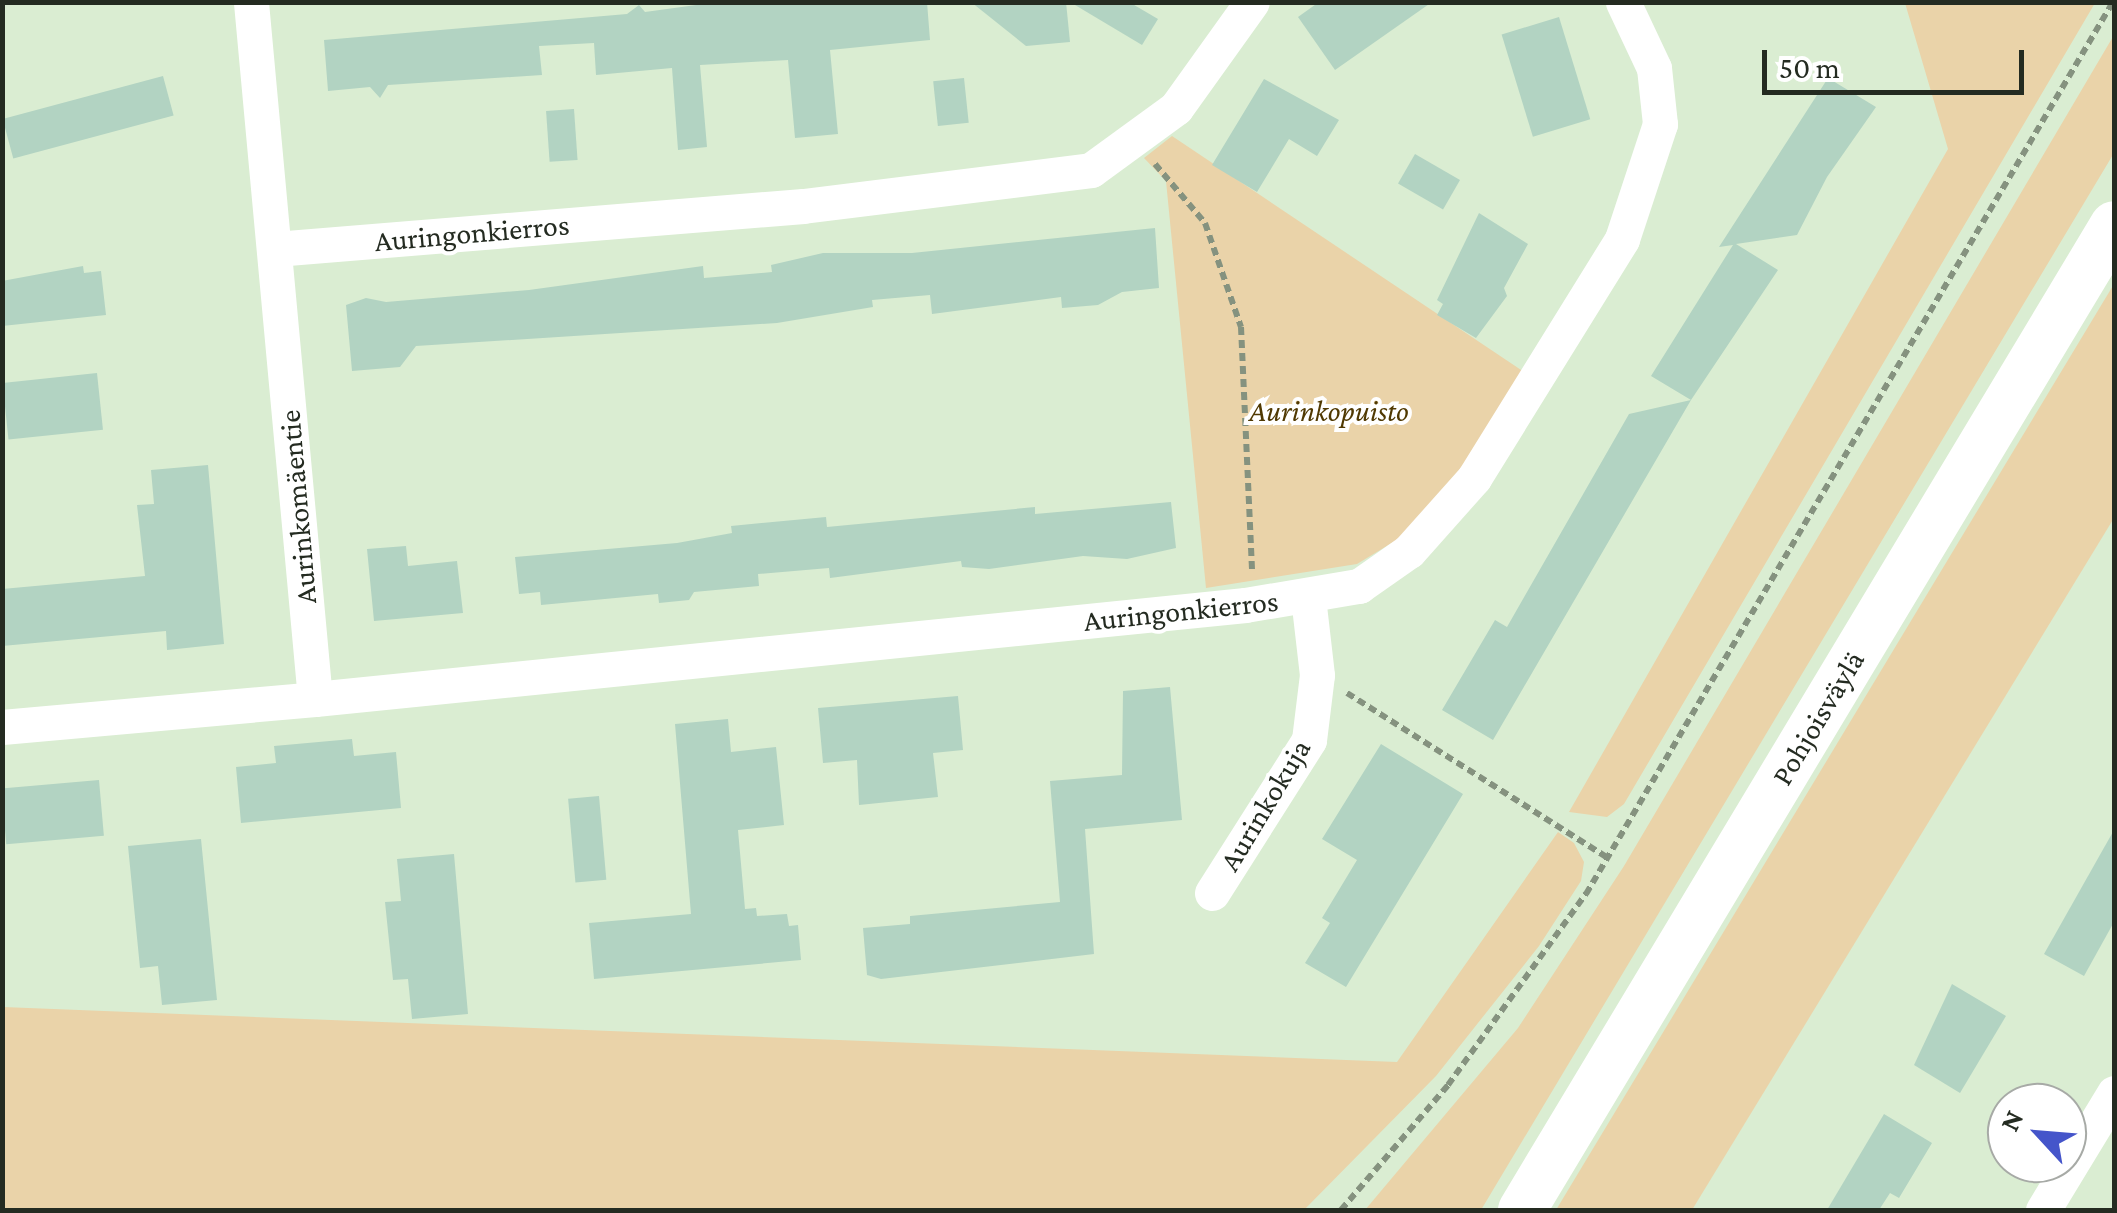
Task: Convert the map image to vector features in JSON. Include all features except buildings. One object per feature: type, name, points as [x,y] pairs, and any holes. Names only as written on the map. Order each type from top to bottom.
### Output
[{"type":"main road","name":"Pohjoisväylä","points":[[1522,1210],[2114,224]]},
{"type":"street","name":"Aurinkomäentie","points":[[251,2],[315,699]]},
{"type":"street","name":"Auringonkierros","points":[[275,250],[803,206],[1091,170],[1136,141],[1176,108],[1252,2]]},
{"type":"street","name":"Auringonkierros","points":[[315,699],[1254,604],[1359,586],[1397,560],[1474,478],[1622,239],[1660,124],[1654,68],[1623,2]]},
{"type":"street","name":"Aurinkokuja","points":[[1212,892],[1309,740],[1317,675],[1308,597]]},
{"type":"street","points":[[2,726],[315,699]]},
{"type":"street","points":[[2044,1210],[2114,1093]]},
{"type":"path","points":[[1340,1210],[1518,992],[1608,858],[2113,2]]},
{"type":"path","points":[[1136,141],[1205,223],[1241,327],[1254,604]]},
{"type":"path","points":[[1317,675],[1608,858]]},
{"type":"green space","points":[[1905,3],[2095,3],[1624,804],[1607,817],[1569,812],[1948,149]]},
{"type":"green space","points":[[2114,35],[2114,153],[1481,1210],[1365,1210],[1518,1028],[1624,866]]},
{"type":"green space","name":"Aurinkopuisto","points":[[1172,136],[1527,374],[1463,472],[1400,538],[1357,564],[1206,588],[1166,181],[1144,158]]},
{"type":"green space","points":[[2114,284],[2114,518],[1692,1210],[1556,1210]]},
{"type":"green space","points":[[1558,832],[1574,843],[1584,862],[1581,881],[1539,946],[1436,1076],[1304,1210],[3,1210],[3,1007],[1397,1062]]}]
